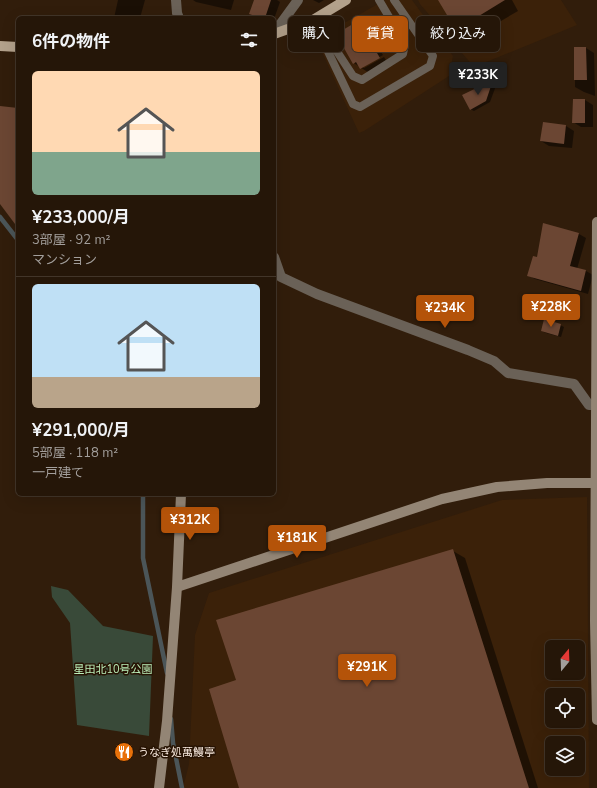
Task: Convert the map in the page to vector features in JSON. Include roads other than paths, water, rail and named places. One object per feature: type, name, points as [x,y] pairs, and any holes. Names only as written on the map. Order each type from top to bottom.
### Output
[{"type":"main road","points":[[320,16],[346,0]]},
{"type":"main road","points":[[276,32],[288,28]]},
{"type":"main road","points":[[0,46],[16,47]]},
{"type":"street","points":[[176,0],[178,16]]},
{"type":"street","points":[[276,30],[298,0]]},
{"type":"street","points":[[597,222],[597,483],[595,621],[597,720]]},
{"type":"street","points":[[276,262],[282,278],[317,294],[468,350],[494,362],[508,373],[574,384],[589,405],[596,405]]},
{"type":"street","points":[[177,587],[442,499],[497,487],[597,483]]},
{"type":"street","points":[[159,788],[167,721],[177,587],[181,496]]},
{"type":"lane","points":[[337,52],[353,76],[362,80],[403,54],[405,44],[379,0]]},
{"type":"lane","points":[[328,52],[354,104],[360,107],[430,66],[433,56],[394,0]]},
{"type":"waterway","points":[[0,217],[16,237]]},
{"type":"waterway","points":[[143,496],[143,558],[167,673]]},
{"type":"waterway","points":[[171,719],[173,743],[182,788]]},
{"type":"place","name":"うなぎ処萬鰻亭","points":[[124,752]]},
{"type":"park label","name":"星田北10号公園","points":[[113,669]]}]
